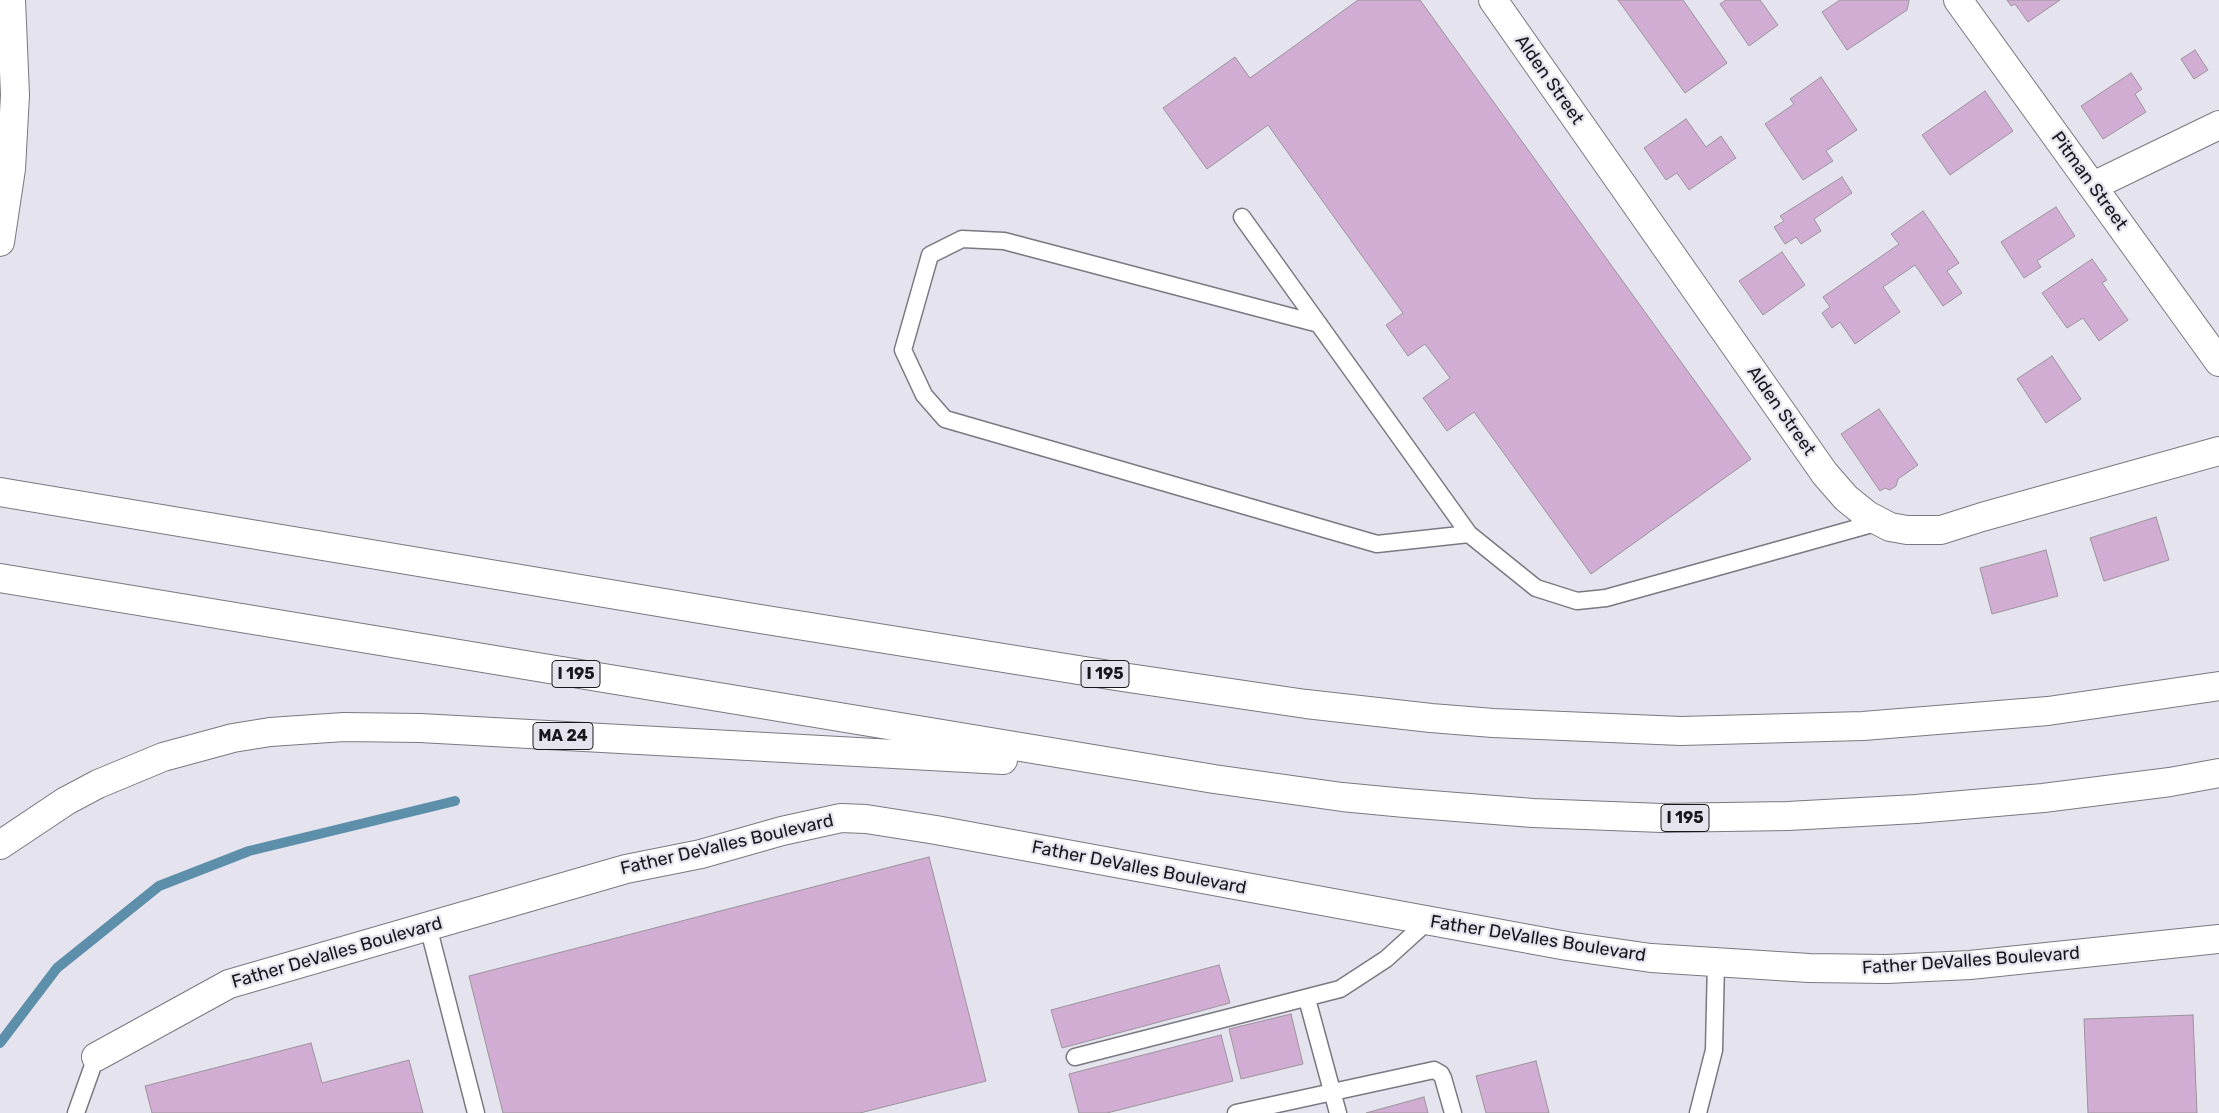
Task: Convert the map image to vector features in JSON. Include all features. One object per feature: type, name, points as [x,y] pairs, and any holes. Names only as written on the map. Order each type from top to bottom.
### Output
[{"type":"main road","points":[[0,242],[11,169],[15,95],[11,0]]},
{"type":"main road","name":"Alden Street","points":[[1493,0],[1825,474],[1856,508],[1879,522],[1907,530],[1941,530],[1982,516],[2219,451]]},
{"type":"main road","name":"Pitman Street","points":[[1958,0],[2219,362]]},
{"type":"main road","points":[[2093,186],[2219,125]]},
{"type":"main road","name":"I 195","points":[[0,492],[754,618],[1122,677],[1306,704],[1431,718],[1522,725],[1672,730],[1855,727],[2048,711],[2219,686]]},
{"type":"main road","name":"I 195","points":[[0,578],[1152,769],[1277,789],[1387,802],[1533,813],[1662,818],[1797,816],[1970,805],[2107,791],[2219,773]]},
{"type":"main road","name":"MA 24","points":[[0,845],[66,801],[98,784],[163,757],[233,738],[298,730],[344,727],[420,728],[1152,769]]},
{"type":"main road","name":"Father DeValles Boulevard","points":[[96,1057],[229,984],[626,869],[700,854],[782,831],[841,818],[866,819],[936,830],[1428,921],[1608,952],[1716,962],[1846,969],[1970,965],[2219,939]]},
{"type":"lane","points":[[1242,217],[1469,534],[1536,588],[1577,602],[1606,598],[1879,522]]},
{"type":"lane","points":[[1319,324],[1004,241],[962,239],[930,255],[903,350],[924,395],[945,420],[1377,544],[1469,534]]},
{"type":"lane","points":[[1075,1058],[1340,989],[1386,960],[1428,921]]},
{"type":"lane","points":[[428,926],[476,1113]]},
{"type":"lane","points":[[1698,1113],[1714,1050],[1716,962]]},
{"type":"lane","points":[[1307,999],[1338,1113]]},
{"type":"lane","points":[[76,1113],[96,1057]]},
{"type":"lane","points":[[1241,1112],[1434,1070],[1441,1074],[1443,1078],[1453,1113]]},
{"type":"building","points":[[1358,0],[1420,0],[1751,459],[1591,574],[1474,412],[1447,431],[1423,398],[1450,378],[1425,344],[1408,356],[1386,325],[1403,313],[1268,125],[1207,169],[1163,108],[1235,57],[1250,78]]},
{"type":"building","points":[[1618,0],[1683,0],[1727,63],[1685,93]]},
{"type":"building","points":[[1726,0],[1760,0],[1778,25],[1749,46],[1720,4]]},
{"type":"building","points":[[1840,0],[1909,1],[1907,10],[1847,50],[1822,12]]},
{"type":"building","points":[[2007,0],[2060,0],[2028,22],[2015,4],[2011,6]]},
{"type":"building","points":[[2195,50],[2208,70],[2194,79],[2181,59]]},
{"type":"building","points":[[2131,73],[2142,89],[2135,94],[2146,112],[2103,139],[2081,106]]},
{"type":"building","points":[[1821,77],[1857,130],[1826,151],[1833,161],[1803,180],[1765,124],[1794,104],[1790,99]]},
{"type":"building","points":[[1985,91],[2013,131],[1950,175],[1922,135]]},
{"type":"building","points":[[1686,119],[1706,147],[1721,136],[1736,158],[1689,190],[1677,173],[1666,180],[1644,148]]},
{"type":"building","points":[[1842,177],[1852,193],[1814,219],[1821,231],[1801,244],[1796,237],[1785,244],[1774,227],[1784,221],[1780,216]]},
{"type":"building","points":[[2056,207],[2075,236],[2037,261],[2041,267],[2024,278],[2001,242]]},
{"type":"building","points":[[1923,211],[1959,263],[1947,271],[1962,293],[1943,306],[1915,265],[1883,287],[1900,312],[1855,344],[1840,322],[1832,328],[1822,313],[1830,307],[1823,297],[1899,244],[1891,234]]},
{"type":"building","points":[[1782,252],[1805,285],[1763,315],[1739,281]]},
{"type":"building","points":[[2092,259],[2107,280],[2102,283],[2128,320],[2099,341],[2083,318],[2067,328],[2042,293]]},
{"type":"building","points":[[2052,356],[2081,399],[2046,423],[2017,379]]},
{"type":"building","points":[[1879,409],[1918,465],[1898,479],[1896,486],[1890,490],[1885,488],[1880,491],[1841,434]]},
{"type":"building","points":[[2156,517],[2169,560],[2104,581],[2090,538]]},
{"type":"building","points":[[2046,550],[2058,596],[1992,614],[1980,568]]},
{"type":"building","points":[[929,857],[986,1081],[860,1113],[503,1113],[469,976]]},
{"type":"building","points":[[1219,965],[1230,1003],[1062,1048],[1051,1010]]},
{"type":"building","points":[[1291,1014],[1303,1064],[1241,1079],[1229,1029]]},
{"type":"building","points":[[2193,1015],[2197,1113],[2088,1113],[2084,1019]]},
{"type":"building","points":[[1221,1035],[1233,1081],[1107,1113],[1079,1113],[1069,1074]]},
{"type":"building","points":[[311,1043],[322,1083],[409,1060],[423,1113],[152,1113],[145,1086]]},
{"type":"building","points":[[1536,1061],[1549,1113],[1486,1113],[1476,1076]]},
{"type":"building","points":[[1424,1097],[1428,1113],[1366,1113]]},
{"type":"waterway","points":[[0,1043],[57,968],[159,886],[249,851],[455,801]]}]
